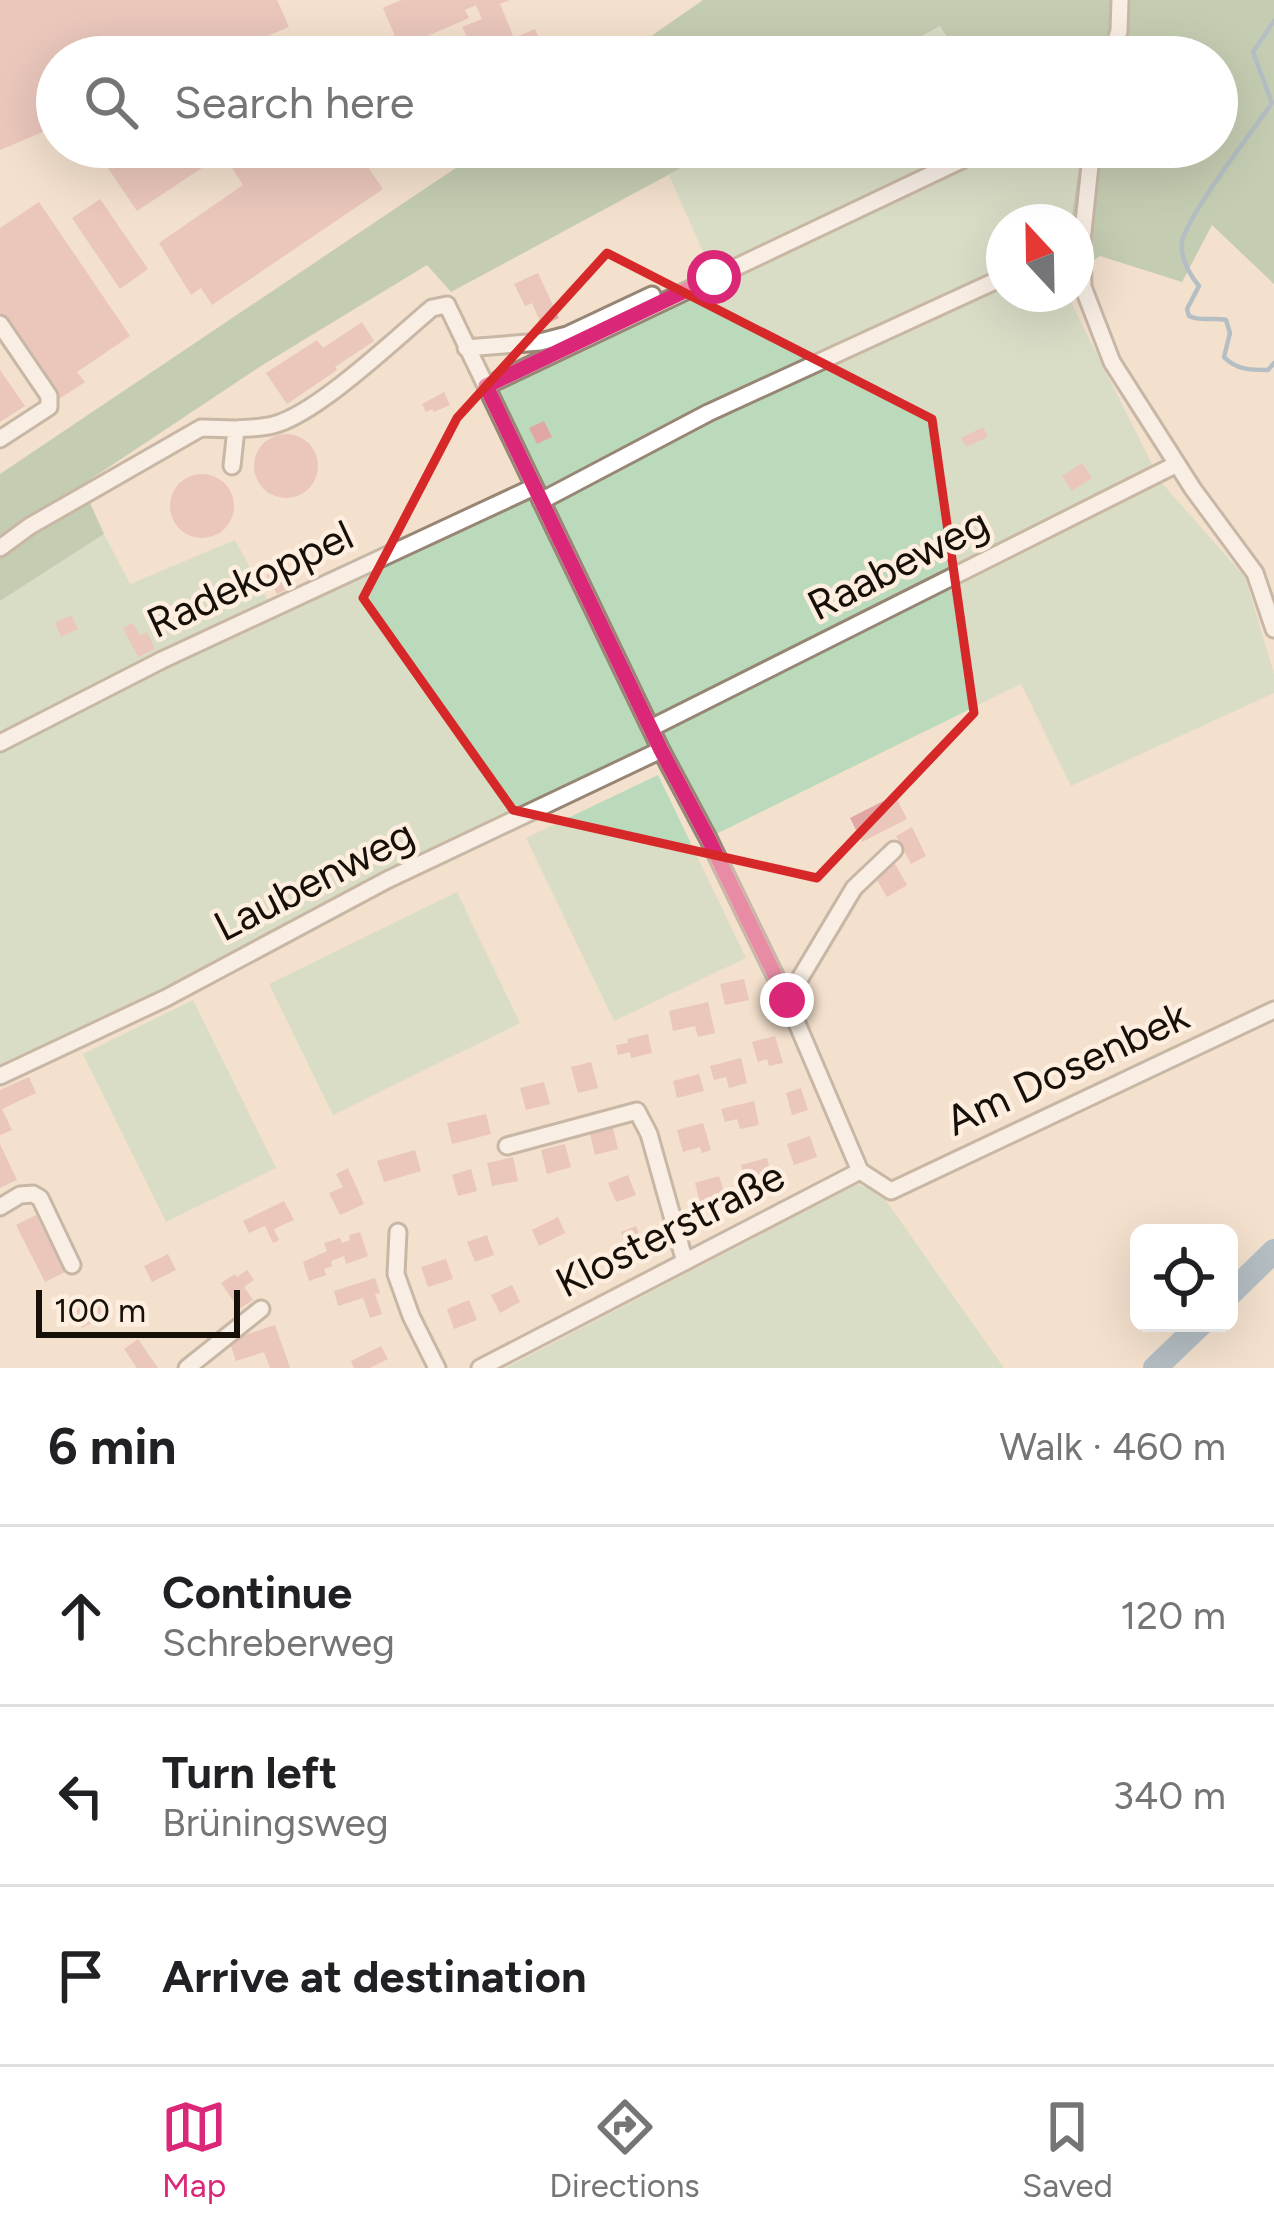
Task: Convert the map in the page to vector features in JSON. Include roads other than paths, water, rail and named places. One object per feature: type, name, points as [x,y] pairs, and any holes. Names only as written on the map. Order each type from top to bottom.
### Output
[{"type":"street","points":[[1118,36],[1120,0]]},
{"type":"street","points":[[486,386],[945,168]]},
{"type":"street","points":[[1084,204],[1089,168]]},
{"type":"street","name":"Radekoppel","points":[[0,743],[162,660],[538,494],[986,285]]},
{"type":"street","points":[[466,348],[567,335],[652,295]]},
{"type":"street","points":[[0,548],[201,428],[274,425],[294,417],[433,308],[447,305],[787,1000],[860,1172]]},
{"type":"street","points":[[1093,312],[1112,362],[1255,573],[1274,629]]},
{"type":"street","points":[[0,324],[49,396],[49,407],[0,439]]},
{"type":"street","points":[[232,466],[236,429]]},
{"type":"street","name":"Raabeweg","points":[[650,728],[1178,464]]},
{"type":"street","name":"Laubenweg","points":[[0,1076],[166,998],[388,880],[661,750]]},
{"type":"street","points":[[787,1000],[854,887],[894,850]]},
{"type":"street","name":"Am Dosenbek","points":[[860,1172],[891,1191],[1274,1010]]},
{"type":"street","points":[[507,1146],[637,1111],[649,1134],[685,1262]]},
{"type":"street","name":"Klosterstraße","points":[[480,1368],[860,1172]]},
{"type":"street","points":[[0,1207],[20,1196],[40,1198],[72,1264]]},
{"type":"street","points":[[398,1232],[396,1274],[437,1368]]},
{"type":"street","points":[[187,1368],[261,1309]]},
{"type":"waterway","points":[[1238,151],[1272,103],[1253,52],[1274,21]]},
{"type":"waterway","points":[[1226,168],[1182,242],[1186,266],[1199,286],[1187,309],[1189,316],[1198,319],[1226,320],[1230,333],[1224,357],[1234,365],[1268,370],[1274,363]]},
{"type":"waterway","points":[[1238,1286],[1274,1251]]},
{"type":"waterway","points":[[1155,1368],[1193,1332]]}]
